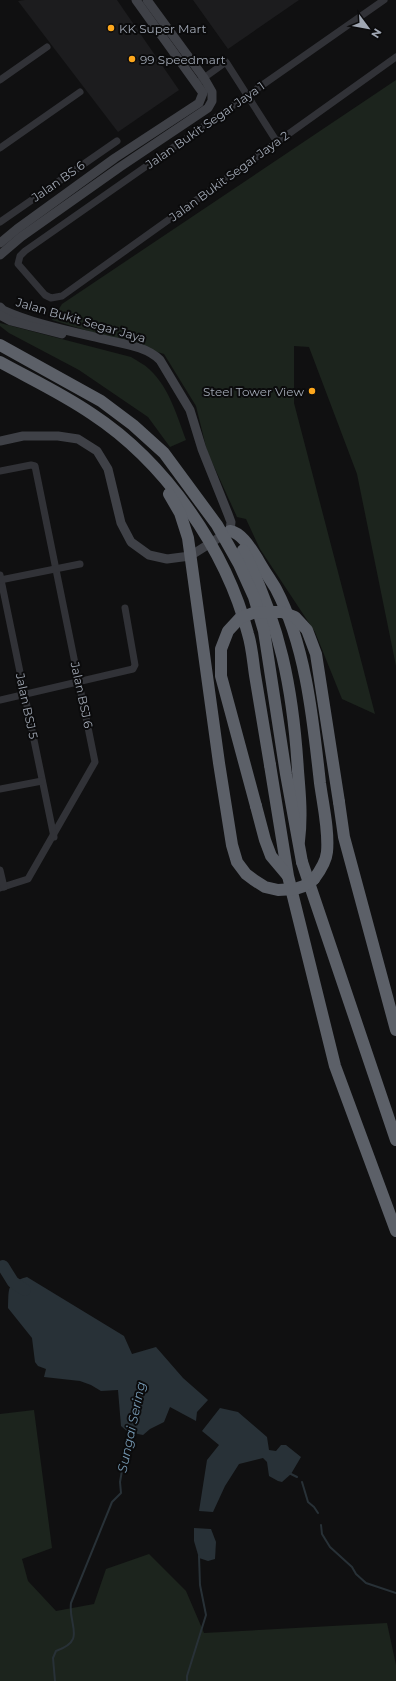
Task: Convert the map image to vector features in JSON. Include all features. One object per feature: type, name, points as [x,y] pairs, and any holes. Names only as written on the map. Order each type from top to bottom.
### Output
[{"type":"highway","points":[[0,345],[101,401],[133,424],[164,453],[217,525],[238,564],[254,597],[264,631],[298,846],[302,862],[396,1140]]},
{"type":"highway","points":[[0,362],[58,393],[93,414],[150,462],[185,504],[217,556],[234,592],[248,634],[288,876],[335,1066],[396,1231]]},
{"type":"highway","points":[[150,462],[180,513],[188,538],[220,770],[232,845],[237,862],[246,874],[265,887],[278,890],[295,889],[304,886],[314,879],[322,867],[327,853],[327,835],[314,732],[304,672],[292,629],[276,590],[250,547],[235,534]]},
{"type":"highway","points":[[235,534],[265,598],[275,626],[291,694],[296,731],[302,821],[298,846]]},
{"type":"highway","points":[[288,876],[271,856],[265,840],[221,676],[221,649],[228,631],[240,618],[253,613],[282,612],[295,617],[307,630],[316,654],[344,837],[396,1030]]},
{"type":"street","points":[[0,243],[115,158],[199,104],[203,93],[136,0]]},
{"type":"street","points":[[0,255],[21,238],[120,167],[208,108],[212,101],[212,92],[204,78],[147,0]]},
{"type":"street","name":"Jalan Bukit Segar Jaya 1","points":[[62,296],[51,298],[45,296],[18,264],[20,256],[384,0]]},
{"type":"street","points":[[0,80],[47,47]]},
{"type":"street","name":"Jalan Bukit Segar Jaya 2","points":[[62,296],[396,57]]},
{"type":"street","points":[[196,83],[226,62],[277,142]]},
{"type":"street","points":[[0,148],[80,92]]},
{"type":"street","name":"Jalan BS 6","points":[[0,222],[117,141]]},
{"type":"street","name":"Jalan Bukit Segar Jaya","points":[[0,307],[2,310],[13,314],[134,346],[156,356],[170,375],[190,410],[202,449],[235,534]]},
{"type":"street","name":"Jalan Bukit Segar Jaya","points":[[0,315],[11,321],[133,352],[148,358],[156,365],[163,372],[185,414],[193,439],[226,524],[235,534]]},
{"type":"street","points":[[0,441],[23,436],[58,436],[78,439],[96,452],[108,469],[121,523],[131,542],[149,555],[167,559],[190,556],[235,534]]},
{"type":"street","name":"Jalan BSJ 6","points":[[0,471],[31,465],[35,466],[95,762],[54,837],[28,879],[2,887]]},
{"type":"street","points":[[0,578],[80,564]]},
{"type":"street","name":"Jalan BSJ 5","points":[[0,578],[54,837]]},
{"type":"street","points":[[0,700],[134,669],[135,665],[125,608]]},
{"type":"street","points":[[0,789],[42,781]]},
{"type":"street","points":[[0,870],[2,887]]},
{"type":"shaded area","points":[[117,0],[179,90],[118,132],[18,1]]},
{"type":"shaded area","points":[[193,0],[299,0],[228,49]]},
{"type":"shaded area","points":[[396,80],[396,666],[357,474],[309,347],[294,346],[294,403],[375,714],[342,699],[315,632],[260,549],[246,519],[237,517],[207,451],[196,406],[164,354],[52,320],[62,304]]},
{"type":"shaded area","points":[[0,323],[131,357],[143,364],[162,384],[176,412],[186,440],[170,447],[148,417],[79,370],[9,333],[0,326]]},
{"type":"shaded area","points":[[34,1410],[52,1548],[22,1559],[28,1581],[56,1611],[94,1604],[106,1569],[149,1554],[186,1591],[204,1633],[387,1623],[396,1665],[396,1681],[0,1681],[0,1414]]},
{"type":"water","points":[[27,1277],[124,1336],[132,1354],[156,1347],[183,1378],[208,1400],[197,1412],[196,1421],[170,1407],[164,1422],[150,1429],[143,1435],[128,1432],[121,1426],[118,1390],[101,1391],[80,1381],[44,1377],[46,1369],[38,1366],[35,1362],[32,1338],[8,1308],[10,1287],[20,1279]]},
{"type":"water","points":[[220,1408],[238,1412],[267,1437],[269,1450],[276,1451],[281,1445],[286,1445],[301,1457],[291,1474],[282,1482],[269,1476],[267,1462],[263,1458],[239,1464],[225,1486],[213,1512],[199,1511],[207,1460],[219,1445],[202,1431]]},
{"type":"water","points":[[194,1528],[211,1529],[216,1542],[215,1559],[208,1561],[199,1558],[194,1541]]},
{"type":"waterway","name":"Sungai Sering","points":[[3,1266],[13,1282],[25,1290]]},
{"type":"waterway","name":"Sungai Sering","points":[[55,1681],[53,1658],[56,1651],[65,1647],[74,1637],[71,1603],[112,1502],[121,1493],[120,1482],[129,1430]]},
{"type":"waterway","points":[[289,1473],[297,1477]]},
{"type":"waterway","points":[[302,1482],[308,1502],[318,1513]]},
{"type":"waterway","points":[[321,1525],[322,1534],[330,1547],[352,1567],[356,1574],[366,1583],[396,1593]]},
{"type":"waterway","points":[[187,1681],[187,1676],[206,1615],[200,1585],[199,1556]]},
{"type":"place","name":"KK Super Mart","points":[[111,28]]},
{"type":"place","name":"99 Speedmart","points":[[132,59]]},
{"type":"place","name":"Steel Tower View","points":[[312,391]]}]
